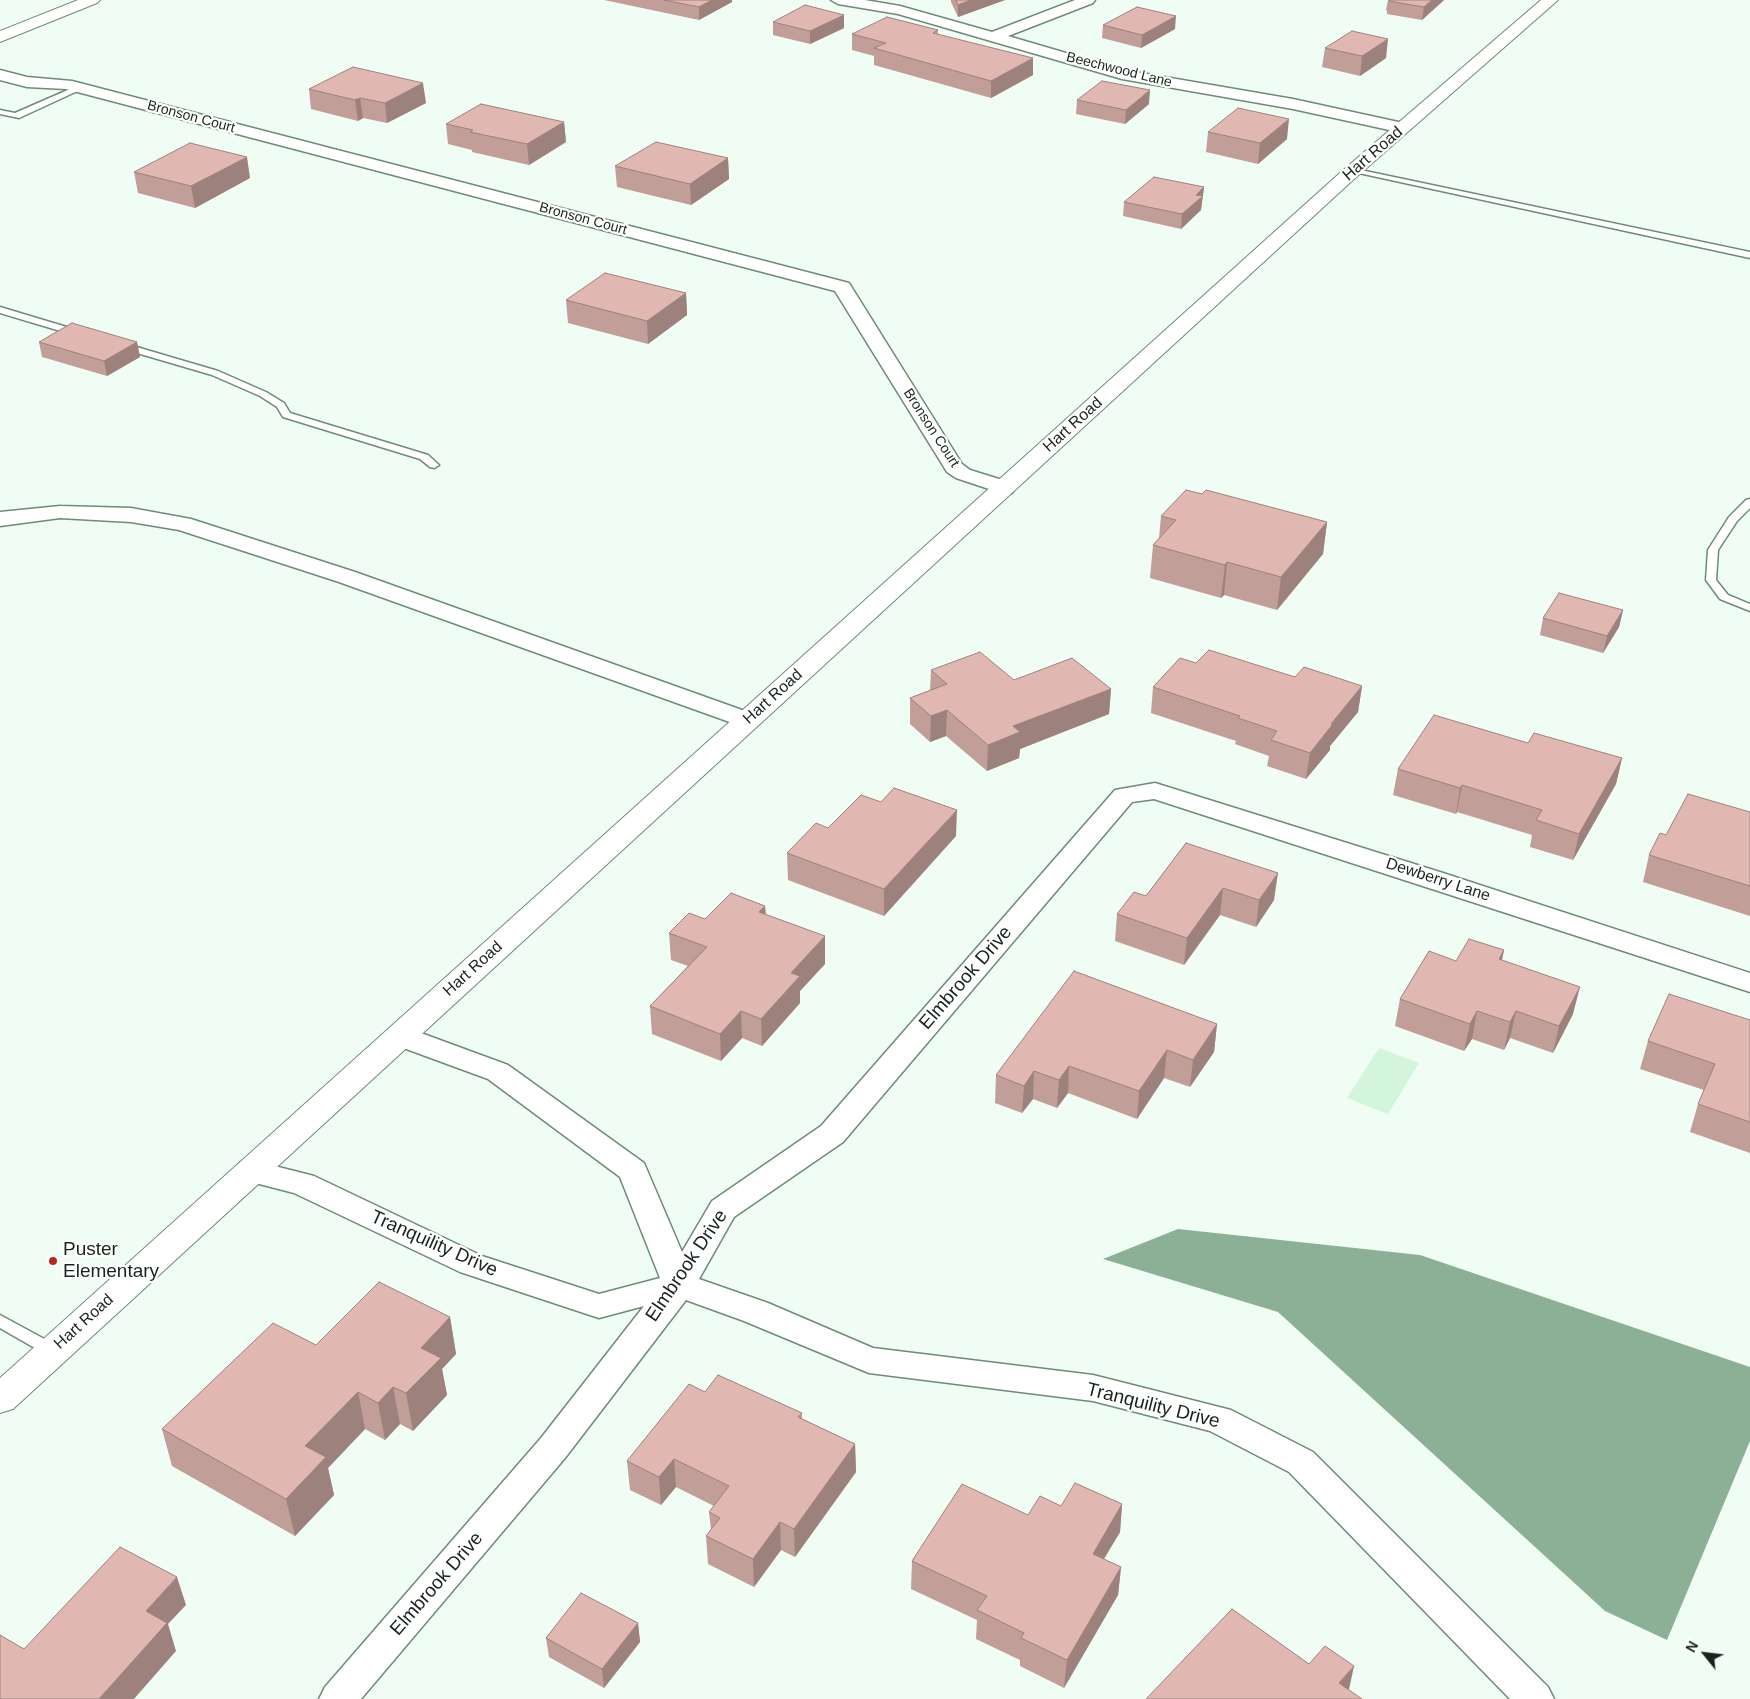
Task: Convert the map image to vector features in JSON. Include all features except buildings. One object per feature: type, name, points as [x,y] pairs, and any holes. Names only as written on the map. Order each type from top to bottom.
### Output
[{"type":"street","points":[[0,37],[92,0]]},
{"type":"street","name":"Beechwood Lane","points":[[838,0],[900,10],[1122,74],[1294,104],[1403,128]]},
{"type":"street","points":[[995,36],[1088,0]]},
{"type":"street","name":"Hart Road","points":[[0,1399],[1354,170],[1550,0]]},
{"type":"street","name":"Bronson Court","points":[[34,68],[51,72],[73,86]]},
{"type":"street","name":"Bronson Court","points":[[0,75],[27,82],[73,86],[842,287],[954,468],[963,474],[1004,488]]},
{"type":"street","points":[[0,519],[60,512],[131,515],[183,524],[356,580],[747,720]]},
{"type":"street","name":"Dewberry Lane","points":[[1124,795],[1155,791],[1434,878],[1750,983]]},
{"type":"street","name":"Elmbrook Drive","points":[[338,1699],[553,1448],[678,1286],[724,1209],[832,1134],[1124,795]]},
{"type":"street","points":[[400,1036],[498,1072],[633,1172],[678,1286]]},
{"type":"street","name":"Tranquility Drive","points":[[251,1171],[303,1184],[471,1264],[599,1306],[678,1286],[756,1312],[869,1360],[1093,1388],[1219,1420],[1301,1462],[1535,1699]]},
{"type":"lane","points":[[3,122],[73,86]]},
{"type":"lane","points":[[0,112],[16,116]]},
{"type":"lane","points":[[1354,170],[1750,255]]},
{"type":"lane","points":[[0,310],[88,336]]},
{"type":"lane","points":[[114,343],[215,373],[263,394],[281,405],[286,416],[424,457],[434,465]]},
{"type":"lane","points":[[1750,502],[1733,519],[1713,550],[1711,580],[1724,597],[1750,608]]},
{"type":"lane","points":[[0,1321],[53,1351]]},
{"type":"shaded area","points":[[1379,1048],[1419,1063],[1388,1114],[1347,1098]]},
{"type":"shaded area","points":[[1178,1229],[1420,1255],[1750,1367],[1750,1441],[1667,1640],[1605,1611],[1278,1312],[1103,1259]]},
{"type":"place","name":"Puster Elementary","points":[[53,1261]]}]
